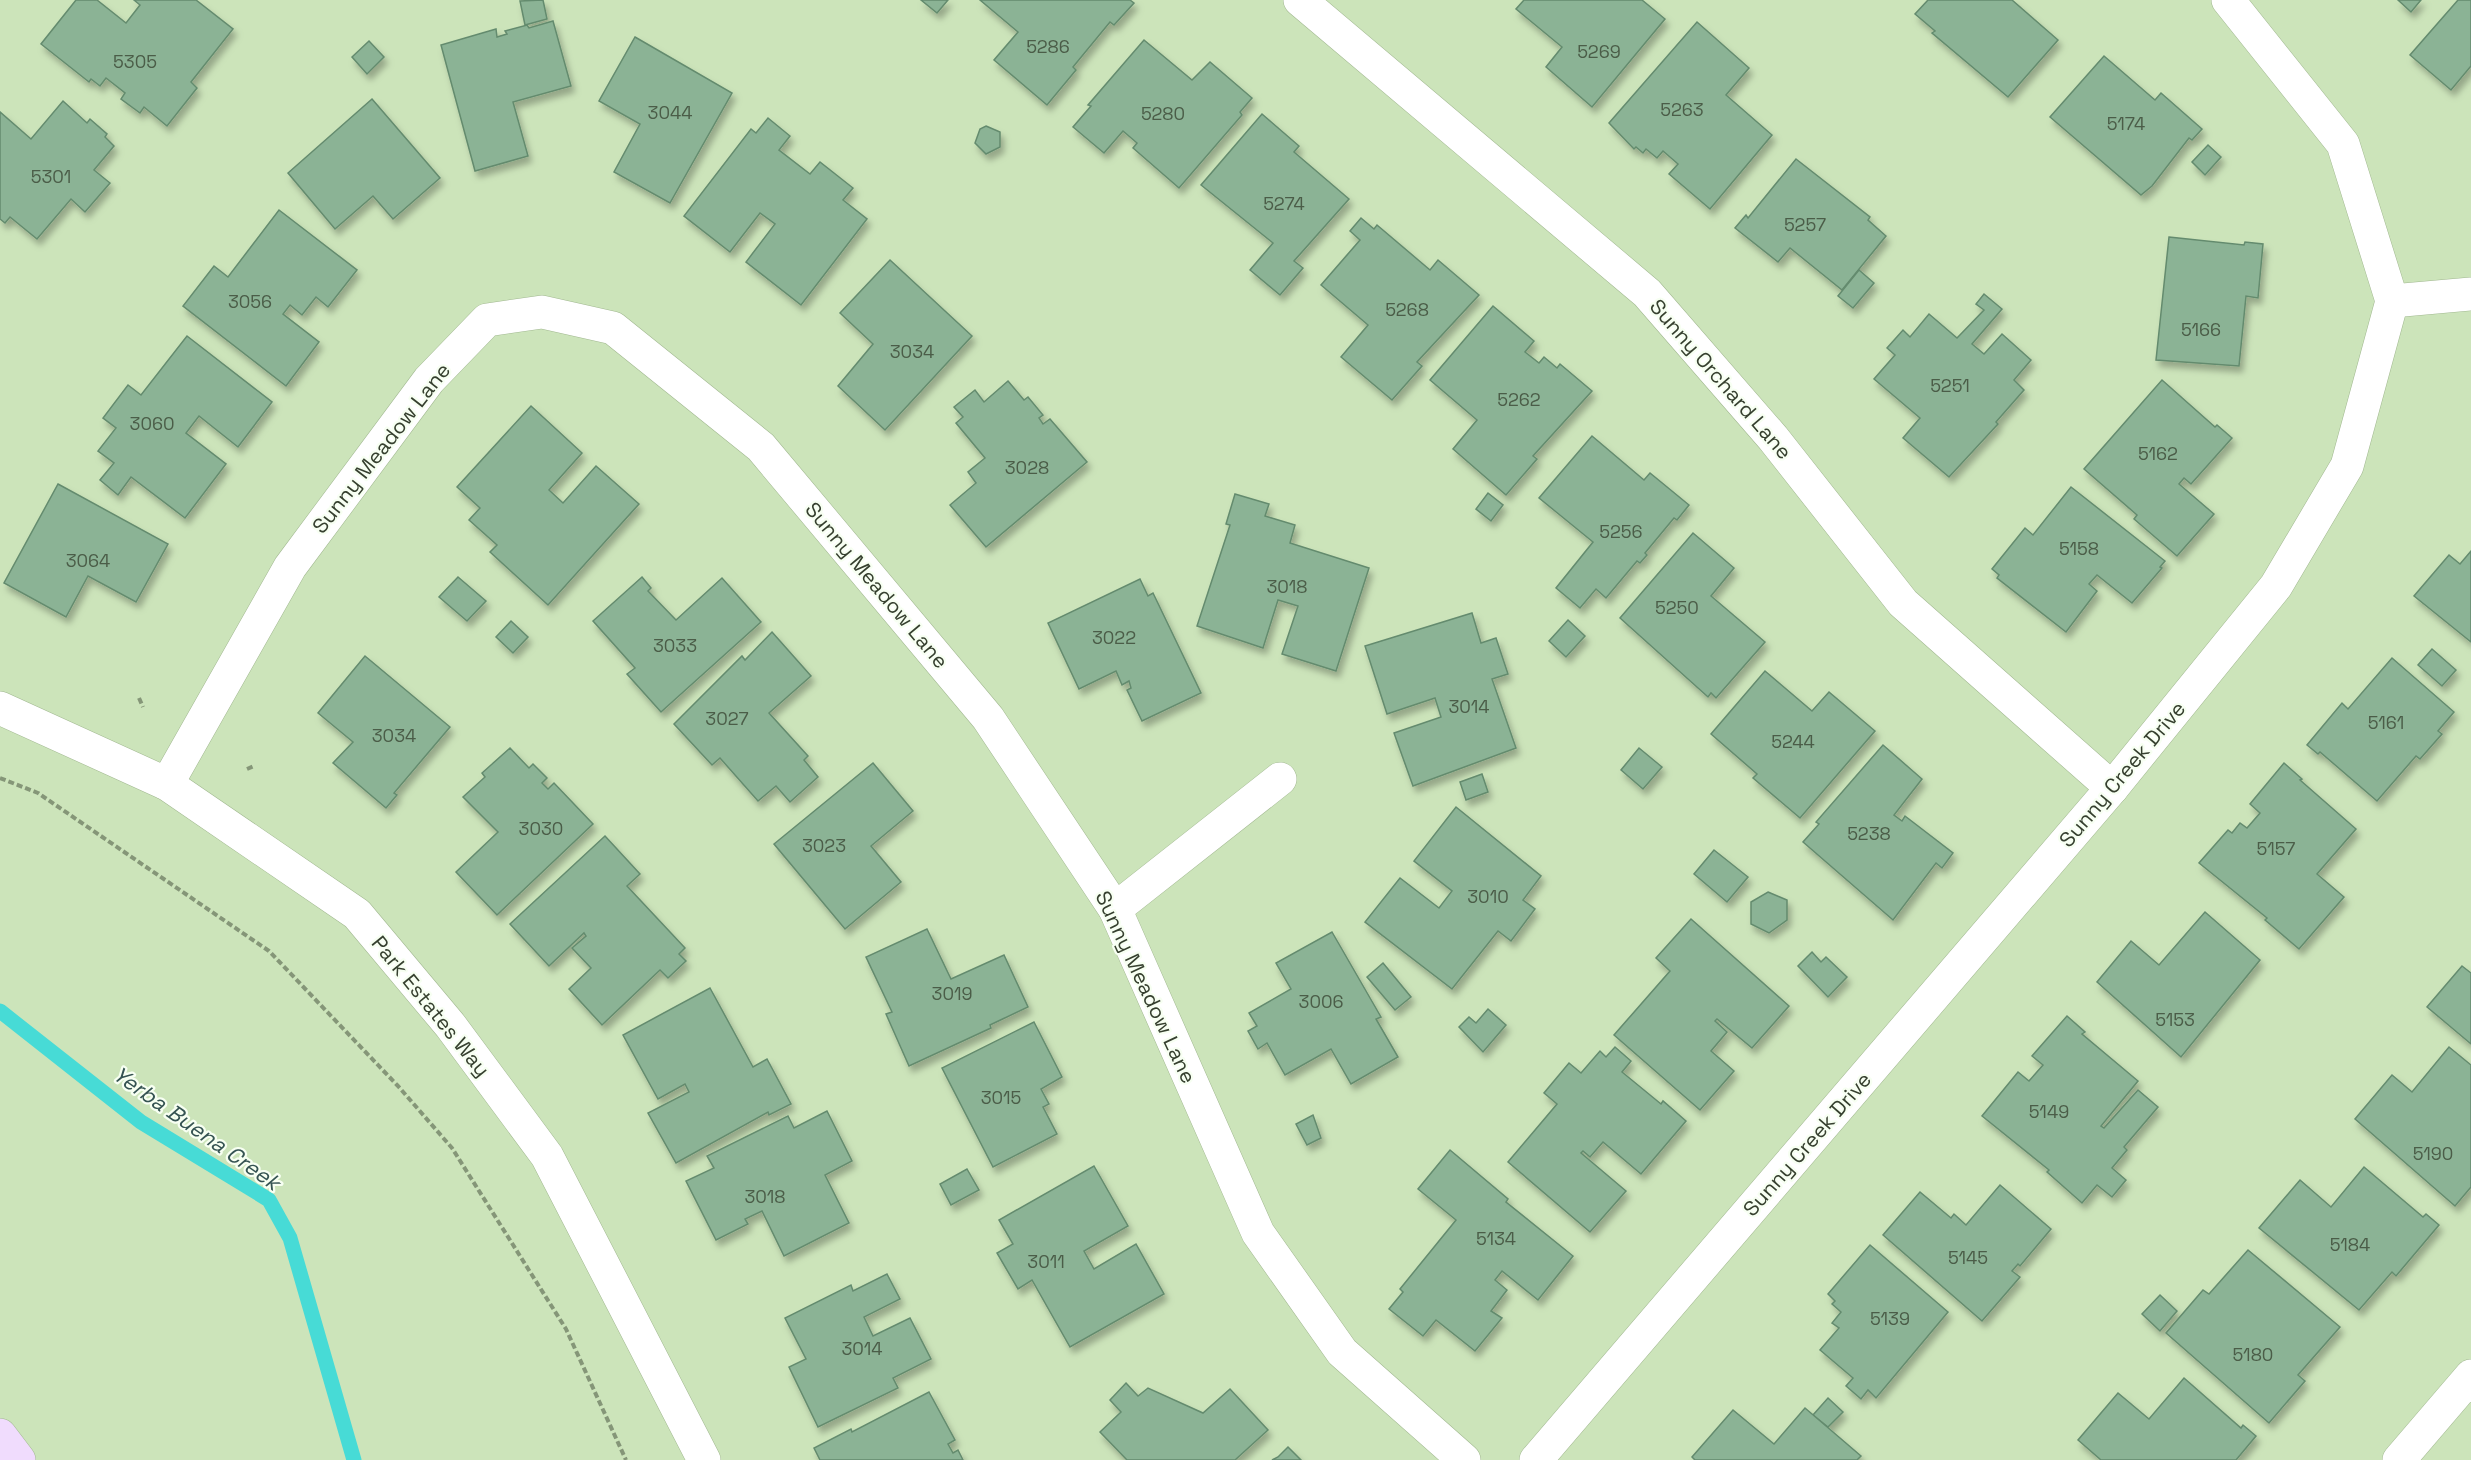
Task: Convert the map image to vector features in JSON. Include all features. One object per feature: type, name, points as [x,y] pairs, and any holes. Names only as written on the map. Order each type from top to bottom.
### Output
[{"type":"street","name":"Sunny Orchard Lane","points":[[1300,0],[1647,293],[1773,438],[1903,603],[2112,788]]},
{"type":"street","points":[[2228,0],[2343,144],[2392,301],[2471,294]]},
{"type":"street","name":"Sunny Creek Drive","points":[[1536,1460],[2112,788],[2276,586],[2347,466],[2392,301]]},
{"type":"street","name":"Sunny Meadow Lane","points":[[167,784],[290,567],[429,380],[487,320],[542,312],[613,328],[761,447],[988,718],[1114,909],[1258,1233],[1342,1353],[1464,1460]]},
{"type":"street","name":"Park Estates Way","points":[[0,708],[167,784],[357,914],[450,1025],[547,1155],[704,1460]]},
{"type":"street","points":[[1114,909],[1280,778]]},
{"type":"street","points":[[2399,1460],[2471,1376]]},
{"type":"street","points":[[0,1435],[19,1460]]},
{"type":"path","points":[[139,698],[143,706]]},
{"type":"path","points":[[247,769],[254,766]]},
{"type":"path","points":[[0,778],[38,793],[269,951],[398,1086],[452,1148],[566,1329],[626,1460]]},
{"type":"building","points":[[76,0],[97,0],[126,23],[140,5],[134,0],[196,0],[233,29],[191,82],[197,88],[167,126],[144,107],[140,113],[121,99],[125,93],[106,78],[100,86],[91,79],[89,82],[41,44]]},
{"type":"building","points":[[543,0],[547,19],[525,25],[520,1]]},
{"type":"building","points":[[921,0],[948,0],[937,13]]},
{"type":"building","points":[[980,0],[1130,0],[1134,3],[1114,25],[1110,22],[1073,67],[1076,70],[1047,105],[994,60],[1018,32]]},
{"type":"building","points":[[1524,0],[1642,0],[1665,19],[1592,107],[1546,67],[1562,47],[1516,9]]},
{"type":"building","points":[[1928,0],[2012,0],[2058,40],[2008,97],[1932,33],[1935,31],[1915,14]]},
{"type":"building","points":[[2398,0],[2421,0],[2411,12]]},
{"type":"building","points":[[2458,0],[2471,0],[2471,66],[2451,90],[2410,55]]},
{"type":"building","points":[[553,21],[571,86],[513,102],[528,156],[475,171],[441,45],[496,29],[497,37],[507,34],[505,31],[527,25],[529,28]]},
{"type":"building","points":[[1697,22],[1749,68],[1726,95],[1772,135],[1710,209],[1669,174],[1678,164],[1663,151],[1657,158],[1646,149],[1643,153],[1636,147],[1634,149],[1609,123]]},
{"type":"building","points":[[635,37],[732,93],[670,203],[614,172],[640,124],[599,101]]},
{"type":"building","points":[[1144,40],[1192,80],[1210,62],[1252,98],[1240,112],[1242,115],[1179,188],[1133,148],[1137,143],[1123,131],[1104,153],[1073,127],[1091,106],[1088,105]]},
{"type":"building","points":[[369,41],[384,57],[367,74],[352,57]]},
{"type":"building","points":[[2104,56],[2155,100],[2161,93],[2202,129],[2192,140],[2189,138],[2152,186],[2141,195],[2050,117]]},
{"type":"building","points":[[372,99],[440,178],[393,219],[373,196],[335,229],[288,173]]},
{"type":"building","points":[[63,101],[87,123],[90,119],[107,134],[105,137],[114,146],[94,170],[110,183],[85,212],[71,199],[37,239],[10,217],[5,223],[0,219],[0,112],[31,139]]},
{"type":"building","points":[[1262,114],[1299,146],[1294,152],[1349,199],[1294,261],[1303,268],[1280,295],[1250,270],[1273,243],[1201,185]]},
{"type":"building","points":[[768,118],[790,136],[779,150],[810,174],[820,162],[853,188],[843,200],[867,219],[801,305],[746,262],[775,224],[760,213],[730,252],[684,216],[751,129],[756,133]]},
{"type":"building","points":[[986,126],[1000,132],[1000,147],[986,154],[975,143],[980,129]]},
{"type":"building","points":[[2208,145],[2221,157],[2205,175],[2192,162]]},
{"type":"building","points":[[1796,159],[1870,217],[1868,220],[1886,236],[1842,290],[1790,248],[1778,262],[1735,228],[1746,215],[1748,218]]},
{"type":"building","points":[[279,210],[357,270],[328,307],[316,297],[302,315],[290,305],[283,314],[319,342],[286,386],[183,306],[214,266],[228,277]]},
{"type":"building","points":[[1361,218],[1374,229],[1377,225],[1430,270],[1438,260],[1479,295],[1417,362],[1422,366],[1392,400],[1341,357],[1368,325],[1321,285],[1360,240],[1350,231]]},
{"type":"building","points":[[2169,237],[2244,245],[2245,242],[2263,244],[2258,298],[2246,296],[2239,366],[2156,360]]},
{"type":"building","points":[[890,260],[972,336],[885,430],[838,386],[873,344],[840,313]]},
{"type":"building","points":[[1859,270],[1874,283],[1853,308],[1838,296]]},
{"type":"building","points":[[1984,294],[2002,309],[1972,344],[1984,354],[2002,334],[2031,360],[2014,380],[2024,390],[1996,422],[1998,424],[1949,477],[1903,438],[1920,418],[1874,379],[1895,355],[1887,348],[1903,330],[1910,337],[1929,314],[1957,338],[1984,310],[1976,304]]},
{"type":"building","points":[[1493,306],[1534,341],[1525,352],[1539,363],[1544,357],[1557,368],[1560,364],[1592,391],[1533,456],[1537,459],[1506,495],[1453,449],[1477,420],[1430,380]]},
{"type":"building","points":[[187,336],[272,402],[238,447],[199,416],[186,433],[226,464],[185,518],[131,477],[118,495],[100,480],[114,463],[98,451],[116,428],[103,418],[128,385],[141,395]]},
{"type":"building","points":[[2162,380],[2215,427],[2217,425],[2232,438],[2191,484],[2184,478],[2179,484],[2214,514],[2177,556],[2134,519],[2137,515],[2084,469]]},
{"type":"building","points":[[1008,381],[1024,400],[1028,397],[1043,415],[1039,418],[1043,424],[1050,419],[1087,462],[986,547],[950,505],[976,483],[968,472],[985,458],[956,423],[963,417],[954,407],[975,390],[984,402]]},
{"type":"building","points":[[531,406],[582,453],[549,490],[563,503],[596,466],[639,504],[548,605],[490,552],[497,545],[469,520],[480,508],[457,487]]},
{"type":"building","points":[[1592,436],[1644,480],[1650,473],[1689,505],[1677,520],[1674,518],[1645,553],[1647,555],[1640,563],[1637,561],[1606,598],[1596,589],[1580,608],[1556,588],[1593,542],[1539,498]]},
{"type":"building","points":[[58,484],[168,544],[136,602],[88,576],[66,617],[4,583]]},
{"type":"building","points":[[2071,487],[2165,561],[2160,567],[2162,568],[2132,603],[2097,575],[2089,584],[2097,591],[2066,632],[1997,578],[1999,575],[1992,569],[2025,528],[2033,535]]},
{"type":"building","points":[[1488,493],[1503,505],[1491,521],[1476,509]]},
{"type":"building","points":[[1235,494],[1269,504],[1265,516],[1295,525],[1290,543],[1369,568],[1336,671],[1282,654],[1298,606],[1278,600],[1263,648],[1197,626],[1230,525],[1226,524]]},
{"type":"building","points":[[1693,533],[1734,568],[1711,596],[1765,642],[1716,698],[1711,693],[1708,697],[1620,618]]},
{"type":"building","points":[[2471,551],[2471,642],[2414,596],[2449,555],[2460,564]]},
{"type":"building","points":[[458,577],[486,601],[467,621],[439,597]]},
{"type":"building","points":[[642,577],[651,588],[648,591],[676,620],[722,578],[761,622],[661,712],[627,674],[635,668],[593,621]]},
{"type":"building","points":[[1140,579],[1148,596],[1153,593],[1201,693],[1142,721],[1127,690],[1131,688],[1129,681],[1122,685],[1116,671],[1079,689],[1048,623]]},
{"type":"building","points":[[1472,613],[1481,643],[1496,638],[1508,674],[1492,679],[1516,748],[1413,786],[1394,733],[1441,717],[1435,698],[1387,714],[1365,646]]},
{"type":"building","points":[[1568,620],[1585,636],[1566,657],[1549,641]]},
{"type":"building","points":[[511,621],[528,637],[513,653],[496,637]]},
{"type":"building","points":[[772,632],[811,676],[769,713],[808,756],[804,760],[818,777],[790,802],[776,786],[758,801],[720,758],[712,765],[674,724],[742,656],[745,660]]},
{"type":"building","points":[[2432,649],[2456,670],[2442,686],[2418,665]]},
{"type":"building","points":[[365,656],[450,727],[394,793],[397,795],[386,808],[333,763],[353,742],[318,713]]},
{"type":"building","points":[[2392,658],[2454,712],[2438,731],[2442,734],[2420,759],[2416,756],[2377,801],[2320,752],[2318,754],[2307,745],[2342,703],[2348,709]]},
{"type":"building","points":[[1765,671],[1812,711],[1829,692],[1875,731],[1800,818],[1753,778],[1757,774],[1711,734]]},
{"type":"building","points":[[1883,745],[1922,779],[1894,815],[1902,821],[1905,816],[1953,853],[1942,868],[1936,863],[1893,920],[1803,842],[1819,824],[1816,822]]},
{"type":"building","points":[[510,748],[529,768],[533,764],[547,778],[542,783],[548,789],[554,783],[593,824],[497,915],[456,872],[498,832],[463,797],[485,777],[482,773]]},
{"type":"building","points":[[1639,748],[1662,767],[1643,789],[1621,770]]},
{"type":"building","points":[[873,763],[913,811],[871,846],[901,882],[845,929],[774,844]]},
{"type":"building","points":[[2284,763],[2356,829],[2317,874],[2344,897],[2299,949],[2265,920],[2267,918],[2199,863],[2228,830],[2232,833],[2240,823],[2247,828],[2260,813],[2250,804]]},
{"type":"building","points":[[1482,774],[1488,792],[1466,800],[1460,782]]},
{"type":"building","points":[[1456,807],[1541,876],[1523,900],[1535,909],[1511,941],[1498,931],[1452,989],[1365,922],[1400,878],[1439,908],[1452,891],[1414,861]]},
{"type":"building","points":[[605,836],[640,874],[627,886],[685,948],[679,954],[686,961],[668,978],[660,970],[602,1025],[569,989],[591,968],[572,948],[586,936],[584,933],[549,966],[510,924]]},
{"type":"building","points":[[1714,850],[1748,877],[1727,902],[1694,874]]},
{"type":"building","points":[[1768,892],[1787,900],[1787,920],[1769,933],[1751,924],[1751,902]]},
{"type":"building","points":[[2205,912],[2260,960],[2181,1057],[2097,982],[2131,941],[2159,965]]},
{"type":"building","points":[[1691,919],[1789,1006],[1752,1048],[1717,1019],[1715,1021],[1727,1032],[1711,1051],[1734,1071],[1700,1110],[1614,1035],[1670,971],[1656,958]]},
{"type":"building","points":[[927,929],[951,979],[1004,955],[1028,1007],[990,1025],[991,1028],[909,1066],[886,1014],[892,1012],[866,957]]},
{"type":"building","points":[[1332,932],[1381,1017],[1376,1019],[1398,1057],[1351,1084],[1331,1049],[1285,1075],[1267,1043],[1258,1049],[1248,1031],[1257,1026],[1249,1013],[1291,989],[1276,963]]},
{"type":"building","points":[[1812,952],[1821,962],[1826,957],[1847,977],[1828,997],[1798,966]]},
{"type":"building","points":[[1383,963],[1411,997],[1395,1010],[1367,977]]},
{"type":"building","points":[[2462,966],[2471,973],[2471,1044],[2427,1007]]},
{"type":"building","points":[[710,988],[753,1067],[767,1059],[791,1104],[769,1115],[768,1112],[676,1163],[648,1113],[689,1092],[685,1084],[658,1099],[623,1035]]},
{"type":"building","points":[[1488,1009],[1506,1025],[1483,1052],[1459,1027],[1469,1017],[1476,1023]]},
{"type":"building","points":[[2067,1016],[2085,1032],[2082,1034],[2138,1081],[2101,1126],[2104,1128],[2138,1090],[2158,1107],[2124,1147],[2127,1150],[2112,1168],[2126,1180],[2112,1197],[2097,1185],[2082,1203],[2047,1172],[2049,1170],[1982,1116],[2018,1072],[2029,1081],[2043,1065],[2032,1056]]},
{"type":"building","points":[[1034,1022],[1062,1077],[1041,1089],[1049,1104],[1043,1107],[1057,1134],[993,1167],[942,1068]]},
{"type":"building","points":[[1615,1047],[1631,1061],[1622,1072],[1661,1104],[1663,1101],[1686,1121],[1641,1174],[1603,1142],[1590,1157],[1583,1151],[1581,1153],[1626,1191],[1590,1232],[1508,1162],[1557,1104],[1544,1093],[1569,1063],[1581,1073],[1600,1051],[1606,1057]]},
{"type":"building","points":[[2449,1047],[2471,1065],[2471,1187],[2455,1206],[2355,1119],[2392,1075],[2412,1092]]},
{"type":"building","points":[[827,1111],[852,1161],[825,1175],[849,1223],[784,1256],[762,1211],[745,1219],[748,1224],[716,1240],[686,1181],[714,1168],[707,1156],[788,1116],[794,1128]]},
{"type":"building","points":[[1313,1115],[1321,1138],[1307,1145],[1296,1124]]},
{"type":"building","points":[[1450,1150],[1508,1199],[1506,1202],[1573,1256],[1538,1300],[1502,1271],[1495,1280],[1507,1290],[1491,1311],[1502,1318],[1475,1351],[1436,1320],[1423,1336],[1389,1309],[1403,1292],[1400,1289],[1456,1220],[1418,1189]]},
{"type":"building","points":[[1094,1166],[1128,1226],[1084,1251],[1094,1269],[1136,1244],[1164,1294],[1070,1347],[1032,1280],[1018,1289],[997,1253],[1013,1244],[999,1220]]},
{"type":"building","points":[[2364,1167],[2423,1217],[2426,1214],[2439,1225],[2396,1276],[2392,1272],[2359,1310],[2259,1228],[2300,1180],[2331,1207]]},
{"type":"building","points":[[967,1169],[979,1190],[951,1205],[940,1184]]},
{"type":"building","points":[[2000,1185],[2051,1229],[2020,1266],[2018,1264],[2012,1271],[2020,1277],[1982,1321],[1883,1235],[1920,1192],[1951,1218],[1954,1214],[1966,1225]]},
{"type":"building","points":[[1870,1245],[1948,1312],[1876,1398],[1868,1390],[1861,1399],[1846,1386],[1853,1378],[1820,1350],[1839,1328],[1832,1323],[1841,1312],[1832,1304],[1835,1301],[1828,1294]]},
{"type":"building","points":[[2248,1250],[2340,1327],[2298,1375],[2305,1381],[2269,1423],[2166,1333],[2203,1290],[2209,1294]]},
{"type":"building","points":[[887,1274],[900,1299],[864,1317],[873,1336],[910,1318],[931,1359],[893,1378],[898,1388],[818,1427],[789,1367],[806,1359],[785,1318],[851,1285],[853,1291]]},
{"type":"building","points":[[2160,1295],[2177,1311],[2160,1331],[2142,1314]]},
{"type":"building","points":[[2184,1378],[2241,1428],[2243,1425],[2256,1436],[2236,1460],[2101,1460],[2078,1440],[2118,1393],[2149,1419]]},
{"type":"building","points":[[1126,1383],[1138,1396],[1148,1388],[1203,1413],[1230,1389],[1268,1430],[1235,1460],[1127,1460],[1100,1432],[1121,1412],[1110,1400]]},
{"type":"building","points":[[929,1392],[955,1440],[948,1444],[953,1453],[958,1450],[963,1460],[820,1460],[814,1448],[851,1429],[852,1432]]},
{"type":"building","points":[[1828,1398],[1843,1412],[1828,1427],[1813,1415]]},
{"type":"building","points":[[1805,1408],[1861,1456],[1857,1460],[1695,1460],[1692,1457],[1733,1410],[1774,1444]]},
{"type":"building","points":[[1288,1447],[1301,1460],[1272,1460],[1278,1457]]},
{"type":"waterway","name":"Yerba Buena Creek","points":[[0,1011],[141,1122],[269,1200],[290,1238],[354,1460]]}]
